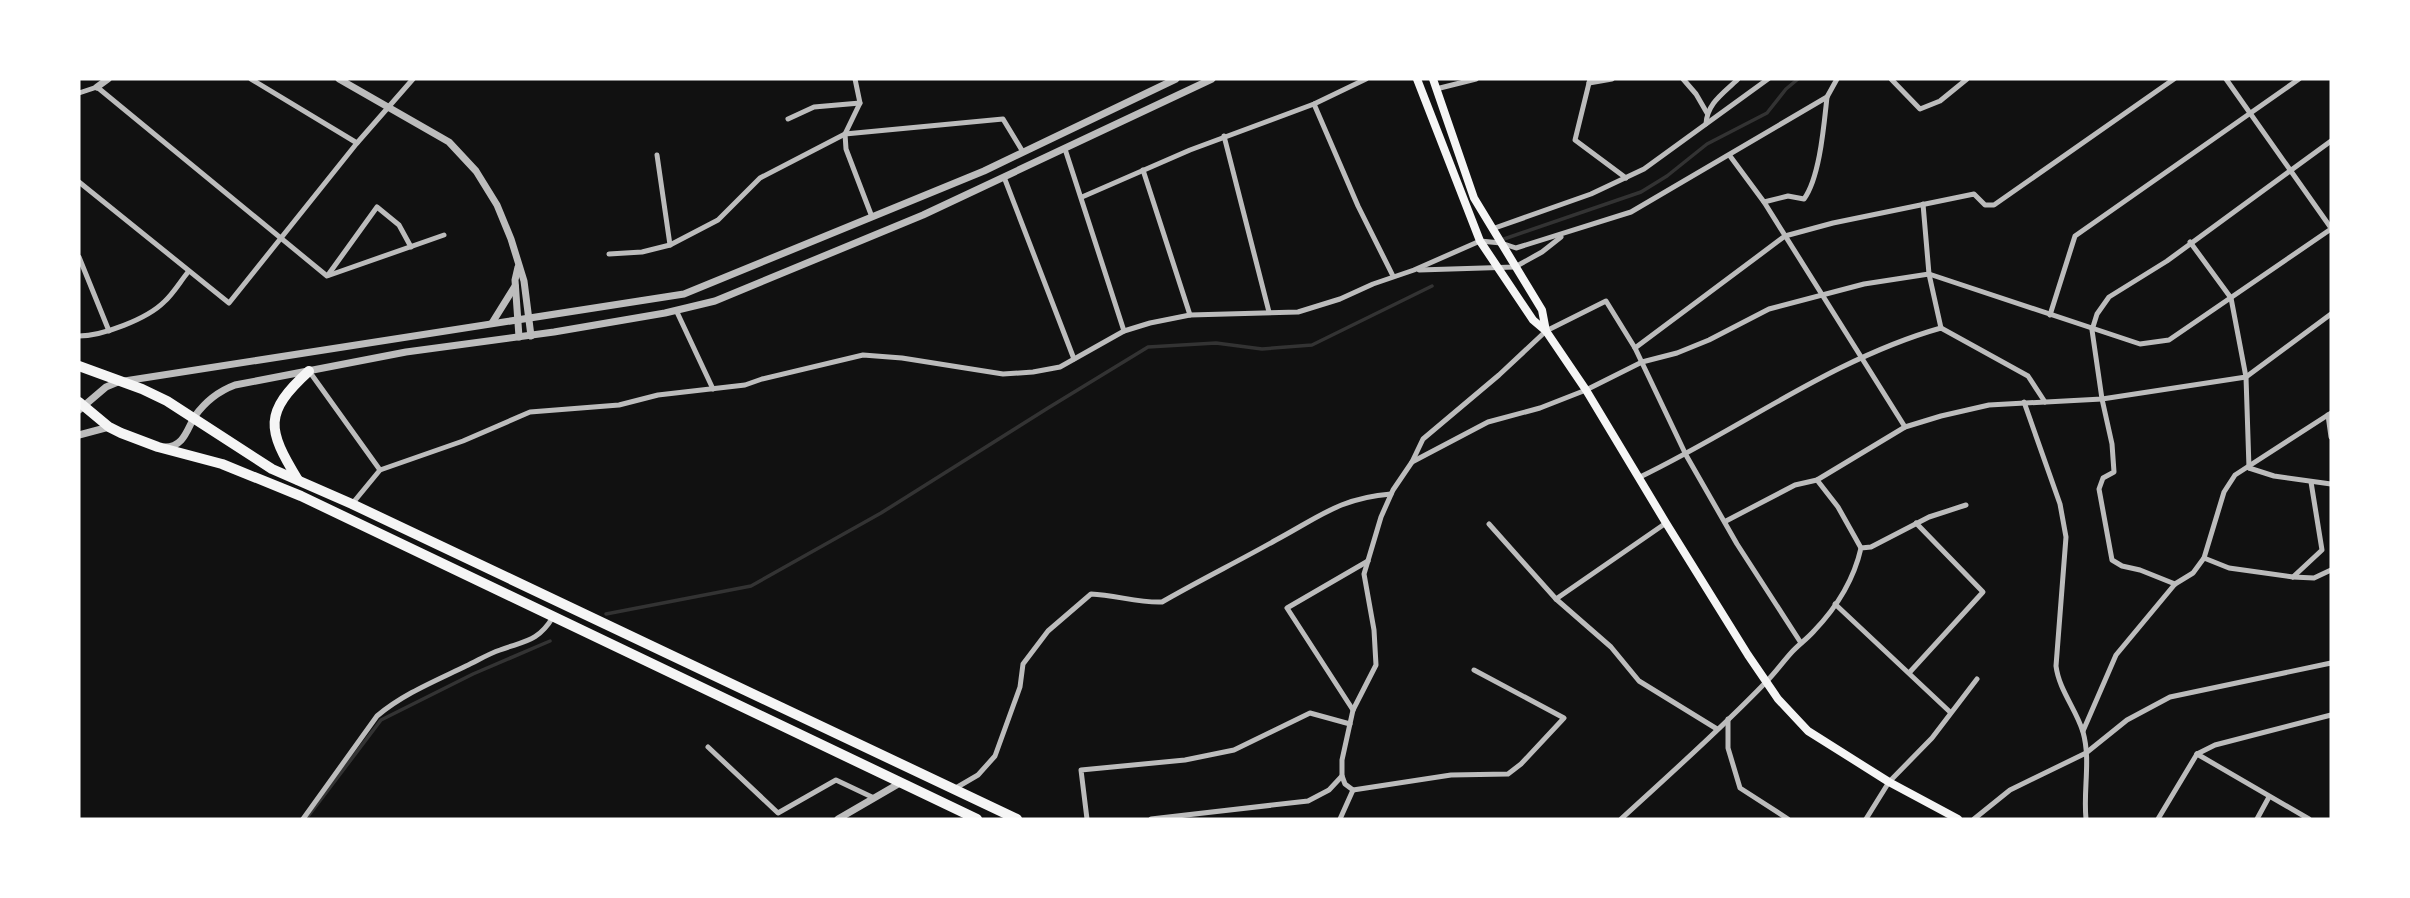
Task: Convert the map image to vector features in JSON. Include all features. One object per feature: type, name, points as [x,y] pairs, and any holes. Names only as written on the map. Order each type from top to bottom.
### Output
[{"type":"highway","points":[[79,366],[142,389],[194,418],[272,469],[352,504],[1017,819]]},
{"type":"highway","points":[[298,480],[277,442],[273,421],[291,388],[310,371]]},
{"type":"highway","points":[[81,406],[109,427],[158,447],[222,464],[301,496],[977,819]]},
{"type":"main road","points":[[1417,79],[1479,241],[1500,268],[1533,320],[1546,331],[1586,390],[1748,655],[1778,699],[1808,731],[1889,782],[1958,819]]},
{"type":"main road","points":[[1433,79],[1474,198],[1542,310],[1546,331]]},
{"type":"street","points":[[79,93],[97,87],[107,79]]},
{"type":"street","points":[[251,79],[357,143]]},
{"type":"street","points":[[339,79],[449,142],[476,171],[497,205],[511,239],[524,281],[531,336]]},
{"type":"street","points":[[79,182],[229,303],[357,143],[413,79]]},
{"type":"street","points":[[855,79],[860,103],[845,134],[846,149],[872,217]]},
{"type":"street","points":[[81,406],[117,382],[684,294],[1023,152],[1176,79]]},
{"type":"street","points":[[158,447],[172,447],[185,437],[194,418],[221,391],[260,379],[406,352],[531,336],[715,301],[923,215],[1212,79]]},
{"type":"street","points":[[1082,197],[1224,136],[1314,104],[1366,79]]},
{"type":"street","points":[[1436,89],[1476,79]]},
{"type":"street","points":[[1612,79],[1589,81],[1575,140],[1626,178]]},
{"type":"street","points":[[1683,79],[1707,113]]},
{"type":"street","points":[[1706,124],[1711,105],[1738,79]]},
{"type":"street","points":[[1492,229],[1591,194],[1644,169],[1768,79]]},
{"type":"street","points":[[1891,79],[1920,109],[1940,101],[1967,79]]},
{"type":"street","points":[[1635,348],[1785,236],[1833,223],[1974,194],[1984,205],[1994,205],[2174,79]]},
{"type":"street","points":[[1412,462],[1488,422],[1540,408],[1586,390],[1642,362],[1677,353],[1709,340],[1769,309],[1864,284],[1929,274],[2140,344],[2169,340],[2331,228],[2226,79]]},
{"type":"street","points":[[2050,315],[2075,236],[2299,79]]},
{"type":"street","points":[[1764,202],[1788,196],[1804,199],[1812,189],[1824,129],[1827,97],[1835,80]]},
{"type":"street","points":[[97,87],[327,276]]},
{"type":"street","points":[[352,504],[380,470],[463,441],[530,412],[619,405],[658,395],[745,385],[863,355],[902,358],[1003,374],[1060,367],[1124,331],[1150,323],[1190,315],[1298,312],[1414,270],[1479,241],[1501,243],[1516,248],[1631,212],[1827,97]]},
{"type":"street","points":[[788,119],[814,107],[860,103]]},
{"type":"street","points":[[1314,104],[1358,206],[1393,276]]},
{"type":"street","points":[[609,254],[642,252],[670,245],[718,220],[760,178],[845,134],[1003,119],[1023,152]]},
{"type":"street","points":[[1224,136],[1269,312]]},
{"type":"street","points":[[2175,584],[2122,566],[2112,559],[2099,489],[2103,478],[2114,472],[2112,444],[2102,400],[2092,330],[2109,297],[2168,261],[2190,242],[2331,141]]},
{"type":"street","points":[[1065,149],[1124,331]]},
{"type":"street","points":[[657,155],[670,245]]},
{"type":"street","points":[[1730,156],[1764,202],[1905,427]]},
{"type":"street","points":[[1143,170],[1190,315]]},
{"type":"street","points":[[1004,177],[1074,359]]},
{"type":"street","points":[[1923,204],[1929,274],[1941,328]]},
{"type":"street","points":[[327,276],[377,207],[399,225],[411,247]]},
{"type":"street","points":[[327,276],[444,235]]},
{"type":"street","points":[[1414,270],[1515,267],[1542,252],[1563,235]]},
{"type":"street","points":[[2190,242],[2231,298],[2246,377],[2249,468]]},
{"type":"street","points":[[79,257],[109,331]]},
{"type":"street","points":[[518,267],[515,286],[519,337]]},
{"type":"street","points":[[79,336],[109,331],[157,308],[166,301],[188,272]]},
{"type":"street","points":[[492,323],[515,286]]},
{"type":"street","points":[[1474,670],[1564,718],[1521,764],[1508,774],[1451,775],[1353,790],[1345,784],[1342,775],[1353,710],[1376,665],[1374,630],[1364,574],[1381,517],[1391,494],[1423,439],[1546,331],[1606,301],[1635,348],[1686,454],[1737,544],[1801,643]]},
{"type":"street","points":[[676,310],[713,389]]},
{"type":"street","points":[[1726,521],[1795,485],[1817,480],[1905,427],[1989,405],[2102,400],[2246,377],[2331,314]]},
{"type":"street","points":[[1640,477],[1860,357],[1909,337],[1941,328],[2028,376],[2045,402]]},
{"type":"street","points":[[310,371],[380,470]]},
{"type":"street","points":[[2024,402],[2060,504],[2066,537],[2056,666],[2057,676],[2083,731],[2086,753],[2086,819]]},
{"type":"street","points":[[2083,731],[2116,655],[2175,584],[2193,573],[2204,558],[2224,492],[2235,475],[2330,414]]},
{"type":"street","points":[[2330,414],[2331,436]]},
{"type":"street","points":[[79,435],[109,427]]},
{"type":"street","points":[[2249,468],[2274,476],[2331,484]]},
{"type":"street","points":[[1621,819],[1767,681],[1813,633],[1835,604],[1857,565],[1861,548],[1838,507],[1817,480]]},
{"type":"street","points":[[2293,577],[2322,550],[2311,482]]},
{"type":"street","points":[[954,789],[978,775],[995,756],[1020,687],[1023,664],[1048,631],[1091,594],[1117,595],[1142,603],[1162,602],[1328,510],[1364,496],[1391,494]]},
{"type":"street","points":[[1861,548],[1871,547],[1916,523],[1966,505]]},
{"type":"street","points":[[1556,599],[1666,523]]},
{"type":"street","points":[[1909,673],[1983,592],[1916,523]]},
{"type":"street","points":[[1489,524],[1556,599],[1611,647],[1639,681],[1717,729]]},
{"type":"street","points":[[2204,558],[2229,568],[2293,577],[2314,578],[2331,570]]},
{"type":"street","points":[[1353,710],[1287,608],[1368,561]]},
{"type":"street","points":[[1835,604],[1950,712]]},
{"type":"street","points":[[303,819],[377,716],[390,705],[425,685],[501,650],[531,640],[541,633],[553,617]]},
{"type":"street","points":[[1974,819],[2010,790],[2086,753],[2127,720],[2170,697],[2331,663]]},
{"type":"street","points":[[1866,819],[1889,782],[1932,738],[1977,679]]},
{"type":"street","points":[[1087,819],[1081,770],[1185,760],[1234,750],[1310,713],[1350,724]]},
{"type":"street","points":[[2158,819],[2197,754],[2215,745],[2331,715]]},
{"type":"street","points":[[1728,719],[1728,748],[1740,788],[1788,819]]},
{"type":"street","points":[[708,747],[778,813],[836,780],[874,798]]},
{"type":"street","points":[[2197,754],[2309,819]]},
{"type":"street","points":[[1151,819],[1308,801],[1329,790],[1342,775]]},
{"type":"street","points":[[838,819],[900,783]]},
{"type":"street","points":[[1340,819],[1353,790]]},
{"type":"street","points":[[2257,819],[2269,797]]},
{"type":"waterway","points":[[1504,239],[1641,192],[1667,176],[1707,144],[1767,113],[1786,89],[1798,79]]},
{"type":"waterway","points":[[606,614],[751,586],[881,513],[1148,347],[1216,343],[1262,349],[1312,345],[1432,286]]},
{"type":"waterway","points":[[306,819],[381,720],[473,674],[550,641]]}]
